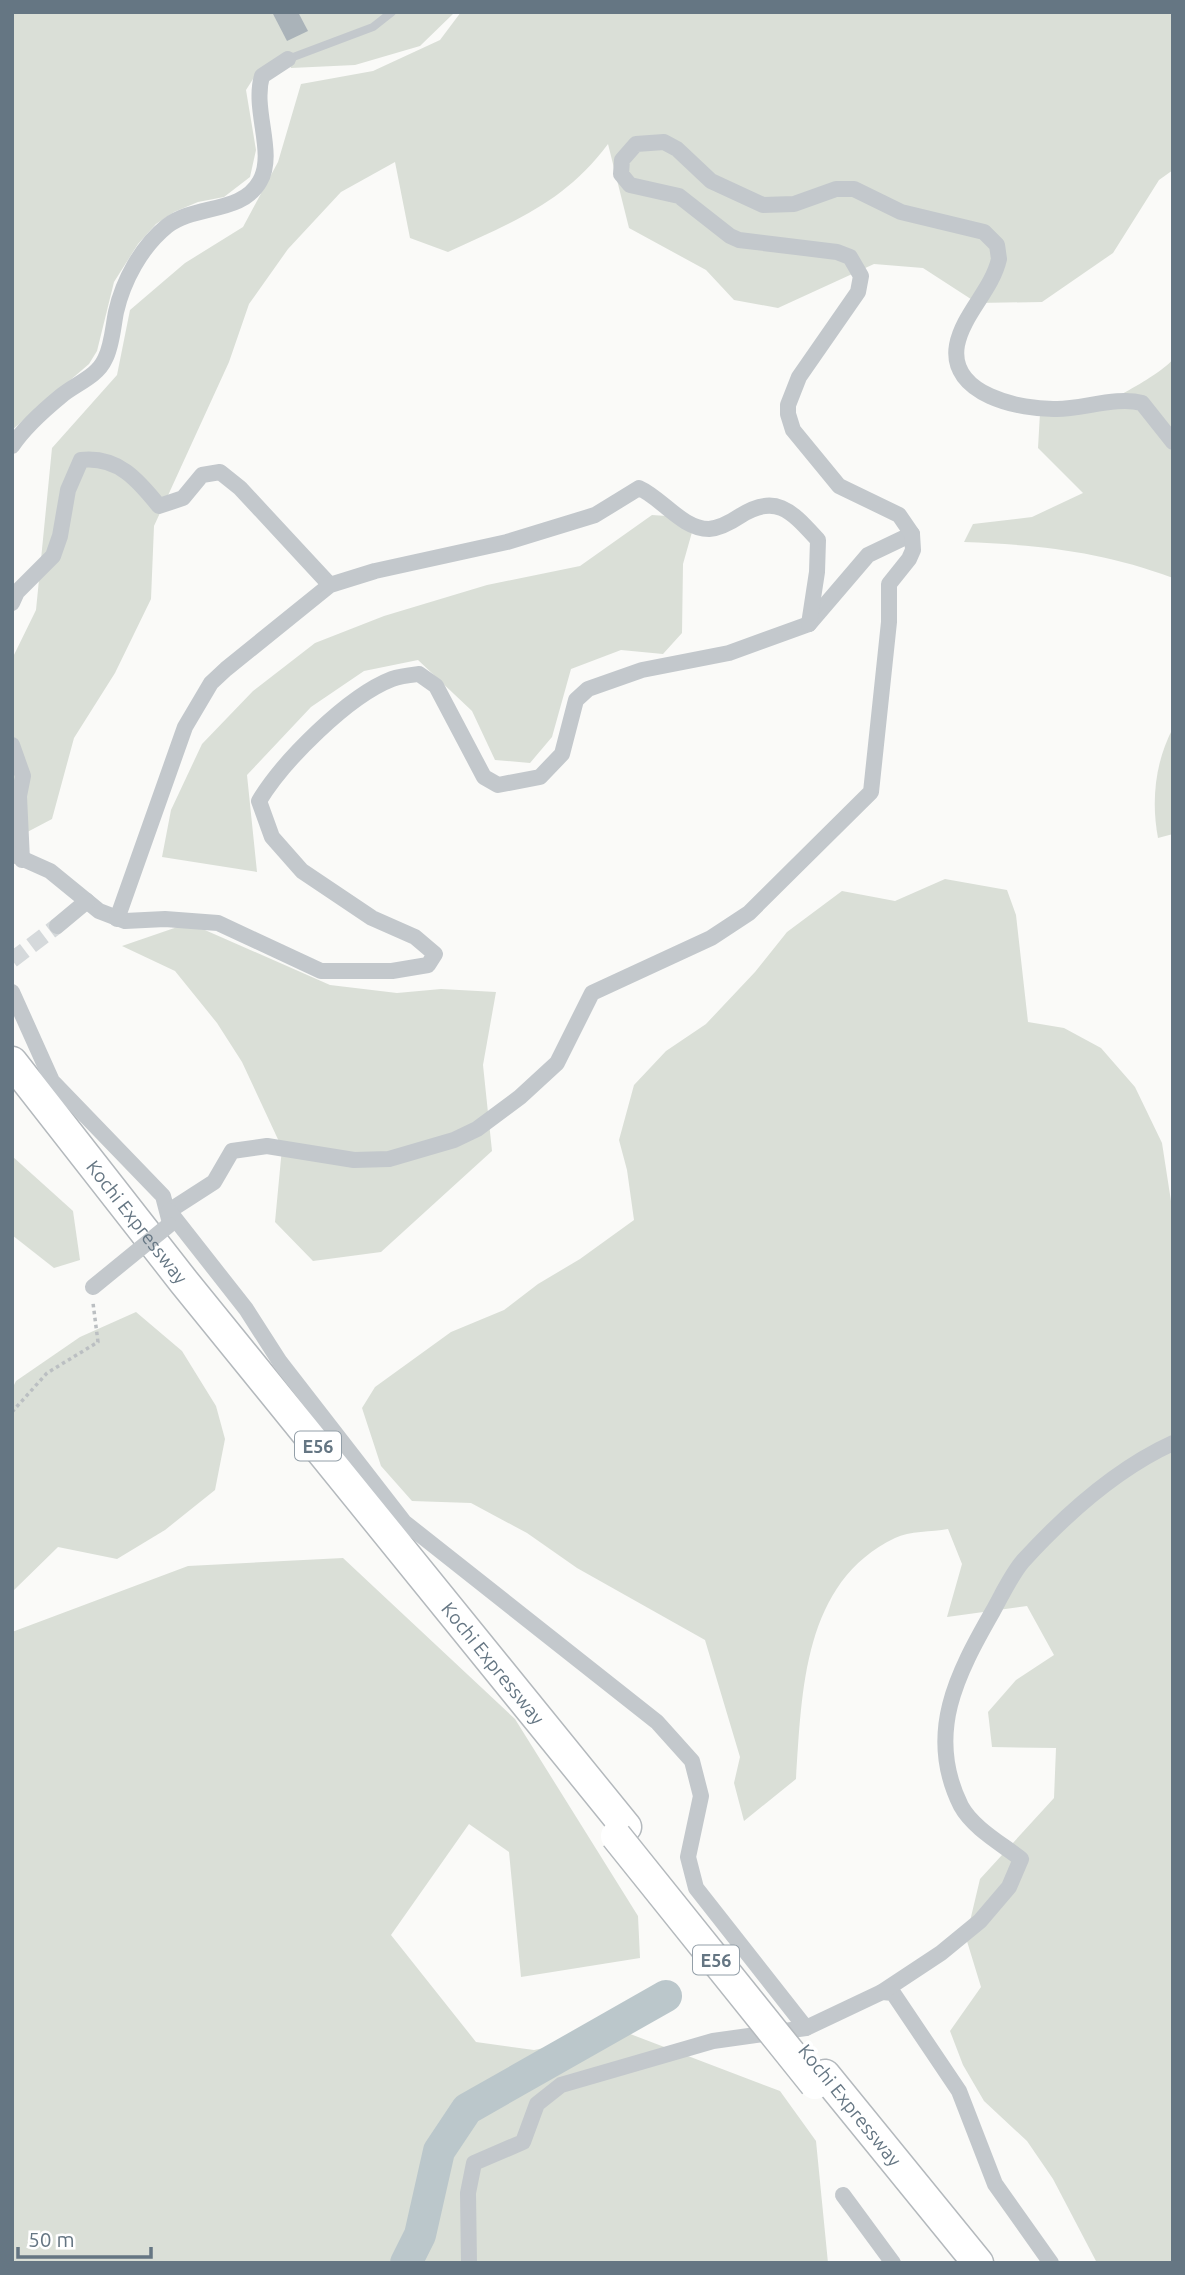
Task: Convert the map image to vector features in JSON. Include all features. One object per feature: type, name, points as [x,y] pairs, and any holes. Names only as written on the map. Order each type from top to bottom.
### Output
[{"type":"highway","name":"Kochi Expressway","points":[[12,1062],[184,1283],[820,2080],[978,2263]]},
{"type":"highway","name":"Kochi Expressway","points":[[12,1089],[621,1831]]},
{"type":"highway","name":"Kochi Expressway","points":[[820,2080],[955,2263]]},
{"type":"street","points":[[12,446],[61,396],[98,370],[106,358],[118,303],[129,275],[142,254],[166,227],[200,210],[238,202],[253,191],[267,164],[257,92],[261,76],[288,59]]},
{"type":"street","points":[[93,1287],[169,1218],[214,1182],[232,1151],[267,1146],[354,1160],[389,1159],[454,1140],[477,1129],[520,1097],[557,1063],[592,993],[711,938],[749,913],[872,792],[889,622],[889,584],[909,559],[913,550],[912,534],[899,516],[839,486],[793,430],[788,414],[788,405],[799,377],[858,292],[861,276],[850,257],[824,248],[738,240],[679,196],[630,185],[621,174],[620,166],[625,154],[636,144],[664,142],[677,149],[711,181],[763,205],[794,204],[845,188],[854,189],[901,212],[984,232],[997,245],[999,259],[957,345],[960,368],[970,383],[978,391],[1007,402],[1053,410],[1142,403],[1173,442]]},
{"type":"street","points":[[12,603],[17,592],[53,556],[60,536],[68,490],[81,460],[98,458],[136,477],[159,506],[183,498],[202,475],[220,472],[240,488],[330,585]]},
{"type":"street","points":[[117,919],[185,727],[211,683],[330,585],[375,570],[507,542],[595,515],[639,488],[653,494],[684,521],[708,529],[729,524],[743,514],[770,505],[789,509],[818,540],[817,572],[809,624]]},
{"type":"street","points":[[12,745],[23,776],[19,796],[17,857],[50,871],[99,911],[117,919],[218,923],[321,971],[392,971],[428,965],[435,954],[415,937],[372,918],[302,871],[272,837],[258,801],[275,775],[345,708],[392,678],[419,674],[436,686],[484,777],[498,785],[540,777],[562,754],[576,700],[588,688],[642,670],[729,653],[809,624],[868,555],[912,534]]},
{"type":"street","points":[[57,926],[87,901]]},
{"type":"street","points":[[12,992],[52,1082],[163,1196],[169,1218],[246,1309],[280,1362],[404,1522],[657,1722],[692,1761],[701,1797],[688,1857],[696,1888],[806,2028]]},
{"type":"street","points":[[469,2263],[468,2193],[474,2163],[523,2141],[537,2104],[561,2085],[713,2041],[806,2028],[882,1992],[941,1953],[980,1921],[1009,1887],[1021,1859],[974,1822],[962,1806],[946,1759],[949,1707],[964,1662],[1021,1563],[1074,1511],[1117,1476],[1173,1443]]},
{"type":"street","points":[[882,1992],[893,1993],[959,2091],[995,2184],[1051,2263]]},
{"type":"street","points":[[843,2195],[893,2263]]},
{"type":"lane","points":[[288,59],[373,27],[393,12]]},
{"type":"path","points":[[12,1412],[47,1373],[98,1342],[97,1317],[90,1295],[93,1287]]},
{"type":"shaded area","points":[[12,12],[455,12],[420,46],[355,65],[291,68],[286,55],[258,71],[246,90],[256,150],[250,177],[224,197],[198,202],[174,212],[156,224],[138,244],[114,282],[97,351],[89,364],[12,430]]},
{"type":"shaded area","points":[[461,12],[1173,12],[1173,170],[1159,180],[1113,253],[1042,302],[977,303],[923,268],[874,264],[778,308],[734,300],[706,270],[629,228],[608,144],[574,182],[536,209],[448,252],[410,238],[395,162],[341,192],[288,249],[249,304],[229,362],[154,526],[151,599],[115,673],[74,738],[52,819],[14,839],[12,659],[36,610],[52,448],[117,375],[130,310],[185,263],[243,227],[278,162],[301,84],[373,71],[440,40]]},
{"type":"shaded area","points":[[1173,359],[1173,578],[1121,561],[1070,551],[964,542],[973,524],[1032,517],[1083,493],[1038,448],[1040,413],[1069,414],[1088,410],[1143,382]]},
{"type":"shaded area","points":[[652,515],[696,518],[683,564],[682,633],[663,654],[621,650],[571,669],[552,737],[530,763],[495,760],[472,711],[418,660],[364,671],[311,707],[247,775],[257,872],[162,857],[171,810],[202,744],[253,691],[315,643],[384,616],[487,585],[580,566]]},
{"type":"shaded area","points":[[1173,728],[1173,834],[1158,838],[1156,782],[1162,754]]},
{"type":"shaded area","points":[[945,879],[1007,890],[1016,915],[1028,1022],[1064,1028],[1101,1048],[1135,1087],[1162,1143],[1173,1214],[1173,2263],[1097,2263],[1053,2179],[1027,2141],[984,2101],[963,2065],[950,2031],[981,1987],[966,1938],[980,1879],[1054,1798],[1056,1748],[992,1747],[988,1712],[1016,1680],[1054,1655],[1027,1606],[947,1617],[962,1564],[948,1529],[895,1538],[865,1557],[842,1582],[825,1610],[813,1642],[801,1710],[796,1779],[744,1821],[734,1783],[740,1757],[705,1640],[577,1568],[527,1533],[471,1503],[412,1501],[381,1466],[362,1408],[375,1387],[451,1332],[504,1310],[634,1220],[627,1170],[619,1140],[634,1085],[666,1051],[706,1024],[755,972],[787,932],[842,891],[895,901]]},
{"type":"shaded area","points":[[189,923],[330,985],[397,993],[441,989],[496,992],[483,1065],[492,1151],[381,1252],[313,1261],[275,1222],[282,1148],[242,1062],[217,1023],[175,971],[122,946]]},
{"type":"shaded area","points":[[12,1156],[73,1211],[80,1260],[54,1268],[12,1235]]},
{"type":"shaded area","points":[[136,1312],[182,1351],[216,1406],[225,1439],[215,1490],[165,1530],[117,1559],[58,1547],[12,1592],[12,1389],[16,1381],[80,1337]]},
{"type":"shaded area","points":[[343,1558],[515,1719],[638,1916],[640,1958],[521,1977],[509,1852],[469,1824],[391,1935],[476,2042],[534,2050],[625,2032],[780,2091],[816,2141],[828,2263],[12,2263],[12,1632],[188,1566]]},
{"type":"building","points":[[272,12],[298,12],[308,31],[287,41]]},
{"type":"waterway","points":[[406,2263],[420,2235],[439,2151],[467,2109],[666,1996]]},
{"type":"tunnel","points":[[12,960],[57,926]]}]
